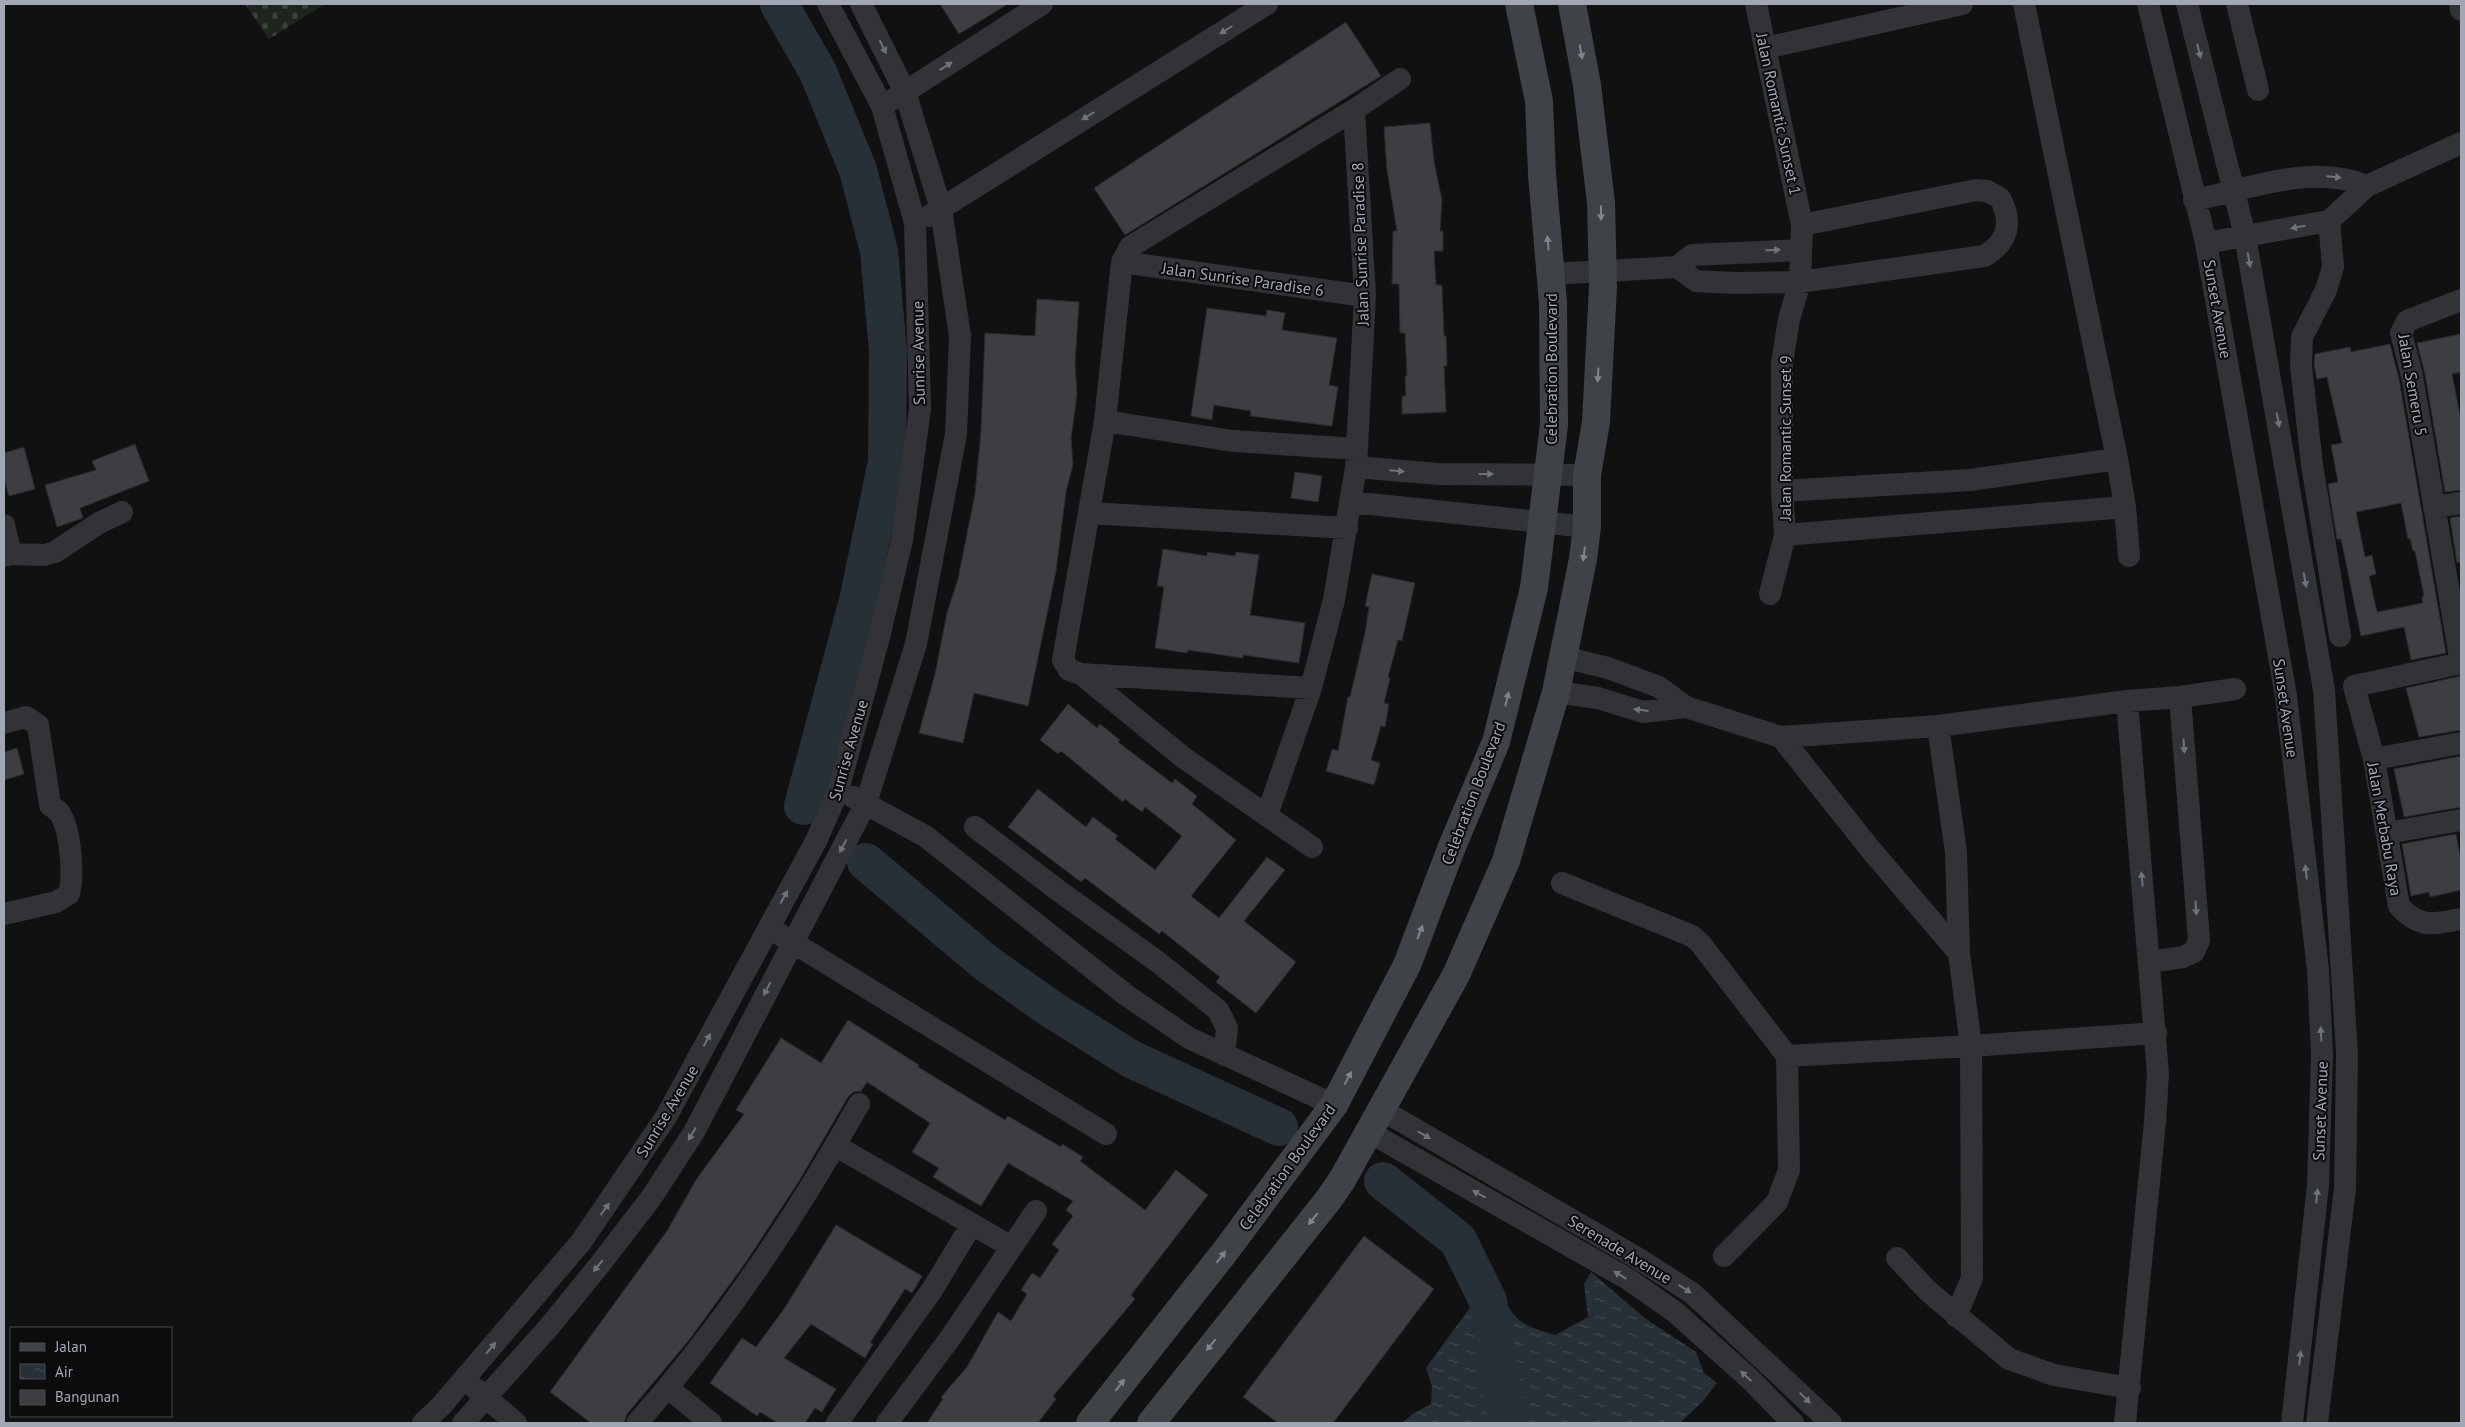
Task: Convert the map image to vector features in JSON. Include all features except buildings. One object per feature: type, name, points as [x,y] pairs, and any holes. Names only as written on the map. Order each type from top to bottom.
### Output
[{"type":"street","name":"Sunrise Avenue","points":[[423,1423],[441,1406],[580,1242],[622,1185],[666,1117],[767,927],[816,841],[838,791],[902,540],[919,418],[915,223],[882,106],[828,4]]},
{"type":"street","name":"Sunrise Avenue","points":[[463,1423],[549,1327],[651,1198],[694,1132],[791,942],[866,803],[916,644],[956,434],[960,336],[941,209],[905,92],[861,4]]},
{"type":"street","points":[[882,106],[1042,4]]},
{"type":"street","points":[[915,223],[941,209],[1267,4]]},
{"type":"street","name":"Celebration Boulevard","points":[[1090,1423],[1224,1252],[1334,1105],[1407,965],[1451,849],[1496,742],[1534,588],[1554,425],[1551,274],[1542,174],[1539,101],[1519,4]]},
{"type":"street","points":[[1151,1423],[1329,1199],[1376,1121],[1456,975],[1506,861],[1556,692],[1583,559],[1587,528],[1587,475],[1596,422],[1603,287],[1601,271],[1602,203],[1587,86],[1572,4]]},
{"type":"street","name":"Jalan Romantic Sunset 1","points":[[1756,4],[1802,225],[1800,250]]},
{"type":"street","points":[[1766,48],[1962,4]]},
{"type":"street","points":[[2024,4],[2117,459],[2125,507],[2129,556]]},
{"type":"street","name":"Sunset Avenue","points":[[2148,4],[2194,200],[2206,243],[2286,696],[2318,970],[2322,1054],[2318,1185],[2298,1383],[2292,1423]]},
{"type":"street","name":"Sunset Avenue","points":[[2187,4],[2245,236],[2324,690],[2347,1053],[2345,1188],[2317,1423]]},
{"type":"street","points":[[2237,4],[2258,90]]},
{"type":"street","points":[[2460,4],[2461,10]]},
{"type":"street","points":[[1311,688],[1081,674],[1069,670],[1063,660],[1105,420],[1122,262],[1130,247],[1354,110],[1400,79]]},
{"type":"street","name":"Jalan Sunrise Paradise 8","points":[[1267,815],[1311,688],[1334,600],[1351,502],[1356,458],[1365,296],[1354,110]]},
{"type":"street","points":[[2206,243],[2329,221],[2367,186],[2461,143]]},
{"type":"street","points":[[2194,200],[2292,178],[2316,176],[2350,179],[2367,186]]},
{"type":"street","points":[[1677,267],[1696,281],[1734,284],[1800,282],[1984,256],[2000,245],[2006,229],[2000,198],[1987,191],[1976,190],[1802,225]]},
{"type":"street","points":[[2329,221],[2333,267],[2326,290],[2302,337],[2301,366],[2312,465],[2340,636]]},
{"type":"street","points":[[1551,274],[1677,267],[1692,255],[1800,250]]},
{"type":"street","name":"Jalan Romantic Sunset 9","points":[[1770,594],[1785,535],[1782,491],[1782,363],[1789,319],[1800,282],[1800,250]]},
{"type":"street","points":[[1732,252],[1734,284]]},
{"type":"street","name":"Jalan Sunrise Paradise 6","points":[[1122,262],[1365,296]]},
{"type":"street","name":"Jalan Semeru 5","points":[[2461,300],[2407,320],[2402,328],[2461,663]]},
{"type":"street","points":[[1105,420],[1233,441],[1356,458],[1438,474],[1587,475]]},
{"type":"street","points":[[1782,491],[1970,480],[2117,459]]},
{"type":"street","points":[[1351,502],[1587,528]]},
{"type":"street","points":[[2434,507],[2461,503]]},
{"type":"street","points":[[1785,535],[2125,507]]},
{"type":"street","points":[[4,525],[8,555],[44,555],[55,552],[99,523],[122,512]]},
{"type":"street","points":[[1090,513],[1346,528]]},
{"type":"street","points":[[1563,657],[1608,668],[1659,686],[1686,706],[1781,736],[1938,726],[2127,701],[2180,697],[2235,688]]},
{"type":"street","name":"Jalan Merbabu Raya","points":[[2461,663],[2354,686],[2374,759],[2399,906],[2409,917],[2420,922],[2434,924],[2461,919]]},
{"type":"street","points":[[1081,674],[1184,758],[1312,847]]},
{"type":"street","points":[[1556,692],[1598,698],[1643,712],[1686,706]]},
{"type":"street","points":[[2150,962],[2183,957],[2194,952],[2199,940],[2180,697]]},
{"type":"street","points":[[2125,1423],[2156,1122],[2158,1074],[2127,701]]},
{"type":"street","points":[[4,723],[26,717],[38,725],[50,805],[59,812],[67,836],[73,881],[69,894],[56,902],[4,914]]},
{"type":"street","points":[[1938,726],[1956,852],[1959,953],[1971,1046],[1972,1278],[1956,1316]]},
{"type":"street","points":[[1781,736],[1871,850],[1959,953]]},
{"type":"street","points":[[2374,759],[2461,743]]},
{"type":"street","points":[[838,791],[866,803],[925,836],[1126,994],[1189,1038],[1334,1105]]},
{"type":"street","points":[[2387,833],[2461,820]]},
{"type":"street","points":[[975,827],[1059,892],[1158,962],[1218,1010],[1227,1028],[1224,1055]]},
{"type":"street","points":[[1562,883],[1692,936],[1700,943],[1787,1056],[1789,1170],[1776,1202],[1724,1256]]},
{"type":"street","points":[[767,927],[1106,1134]]},
{"type":"street","points":[[1787,1056],[2156,1033]]},
{"type":"street","points":[[637,1423],[668,1388],[788,1224],[836,1146],[859,1104]]},
{"type":"street","name":"Serenade Avenue","points":[[1376,1121],[1628,1279],[1675,1312],[1750,1379],[1793,1423]]},
{"type":"street","name":"Serenade Avenue","points":[[1376,1121],[1639,1259],[1692,1293],[1831,1423]]},
{"type":"street","points":[[836,1146],[1010,1246]]},
{"type":"street","points":[[887,1423],[951,1338],[1010,1246],[1036,1211]]},
{"type":"street","points":[[837,1423],[932,1290],[972,1224]]},
{"type":"street","points":[[1897,1258],[1928,1291],[2009,1359],[2054,1375],[2130,1388]]},
{"type":"street","points":[[464,1379],[516,1423]]},
{"type":"street","points":[[2298,1383],[2322,1386]]},
{"type":"street","points":[[668,1388],[711,1423]]},
{"type":"street","points":[[441,1406],[458,1423]]},
{"type":"green space","points":[[245,4],[325,4],[269,39]]},
{"type":"water","points":[[1591,1272],[1646,1319],[1696,1352],[1704,1373],[1717,1383],[1703,1401],[1680,1423],[1402,1423],[1414,1413],[1431,1404],[1432,1386],[1426,1368],[1469,1309],[1488,1301],[1500,1290],[1510,1309],[1520,1321],[1555,1335],[1588,1317],[1584,1284]]},
{"type":"waterway","points":[[779,4],[818,72],[858,170],[879,251],[888,351],[887,462],[858,601],[803,806]]},
{"type":"waterway","points":[[866,862],[986,963],[1051,1009],[1131,1059],[1279,1127]]},
{"type":"waterway","points":[[1383,1181],[1458,1240],[1488,1301],[1507,1423]]}]
